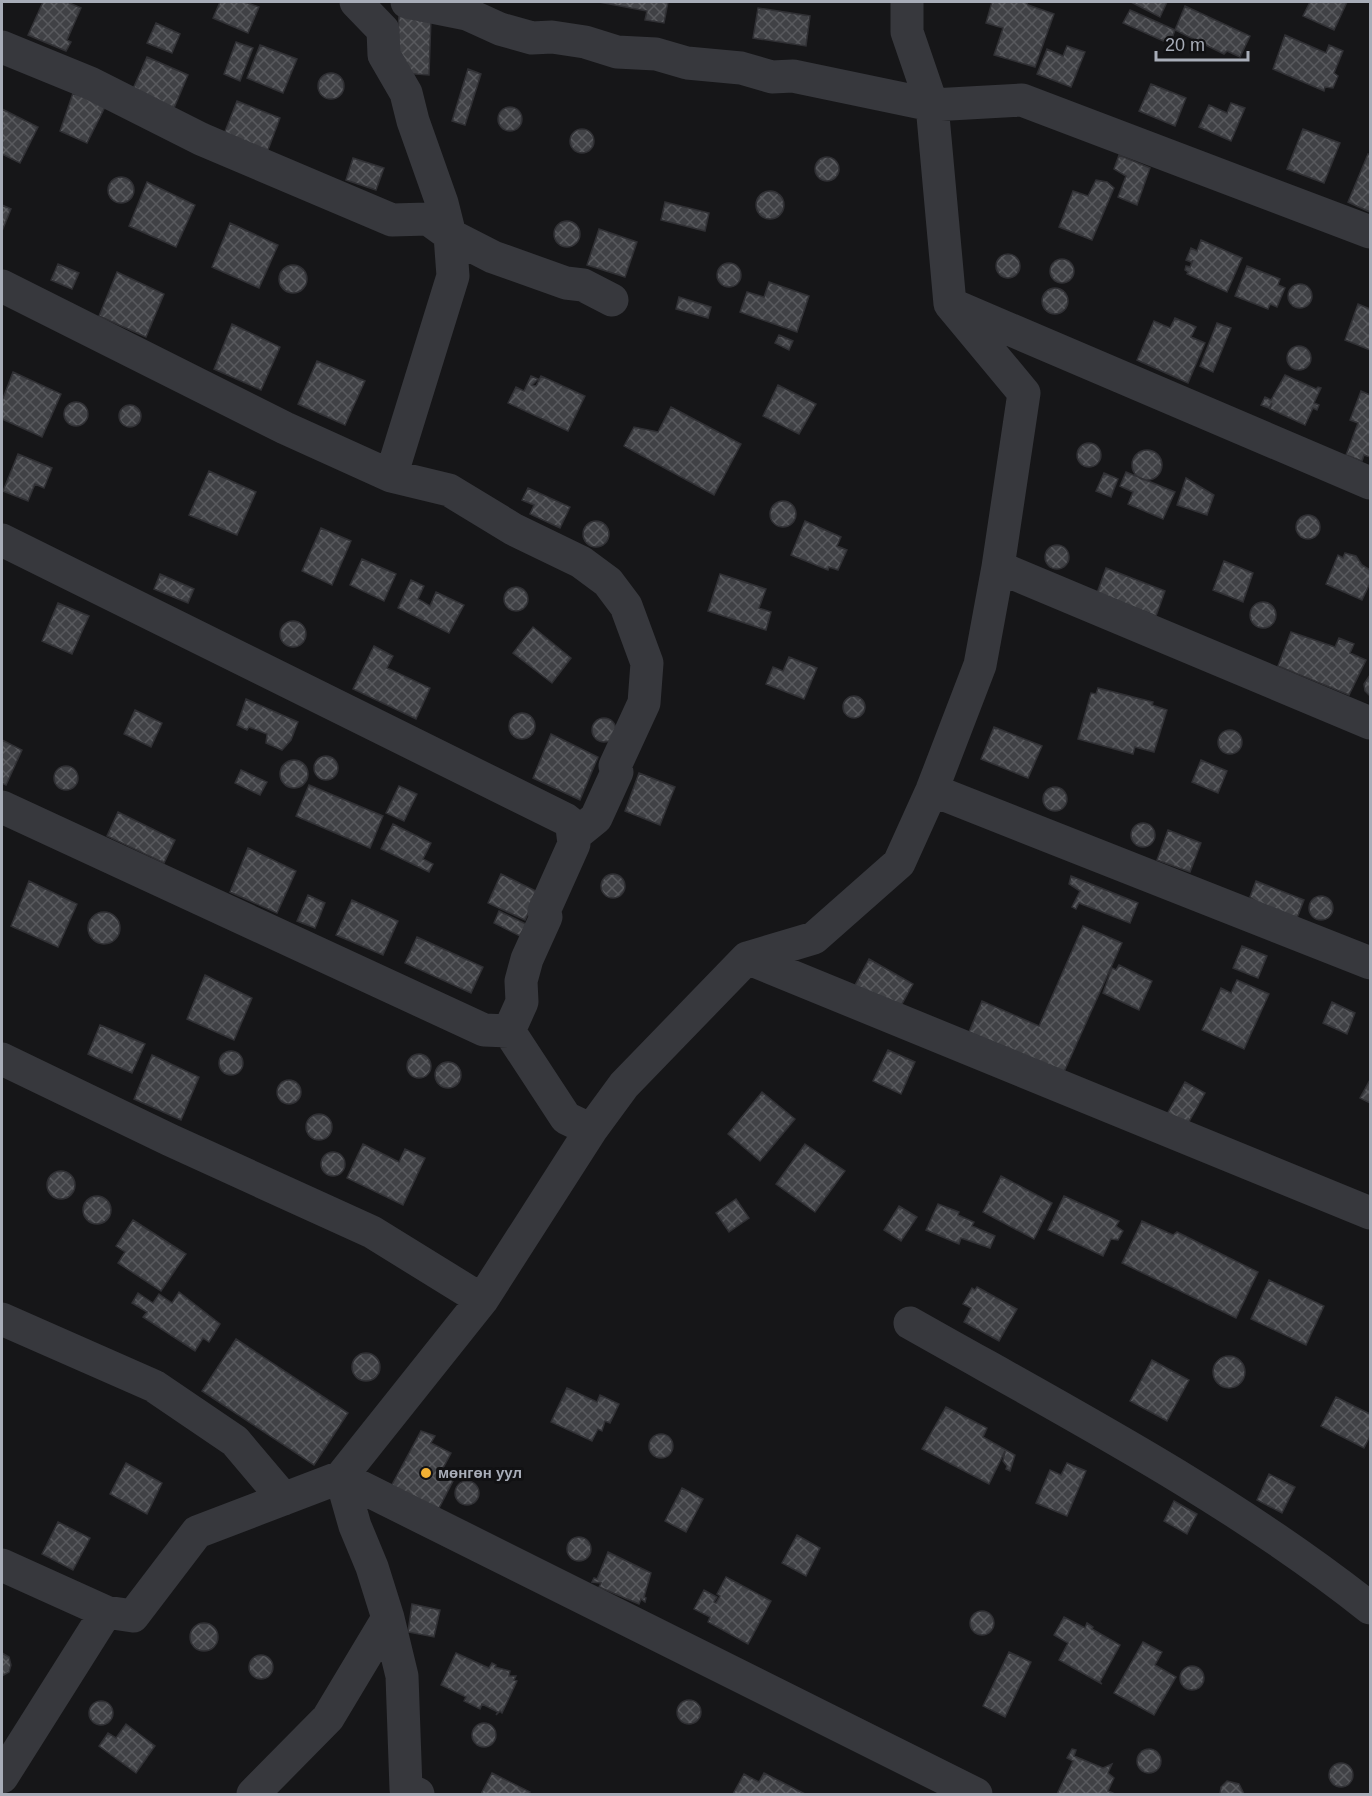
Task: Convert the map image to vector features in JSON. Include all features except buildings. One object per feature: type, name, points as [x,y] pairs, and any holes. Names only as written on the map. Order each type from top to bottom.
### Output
[{"type":"street","points":[[357,2],[379,4],[391,2]]},
{"type":"street","points":[[357,2],[383,30],[384,56],[406,93],[450,235],[453,276],[391,476]]},
{"type":"street","points":[[407,2],[467,14],[500,29],[532,38],[552,37],[585,42],[616,52],[656,54],[687,63],[741,68],[772,77],[793,76],[932,105],[1022,100],[1371,232]]},
{"type":"street","points":[[2,1565],[106,1612],[133,1616],[196,1532],[341,1478],[482,1300],[591,1130],[624,1085],[747,958],[814,938],[899,863],[932,790],[980,665],[998,567],[1024,393],[950,304],[932,105],[907,32],[907,2]]},
{"type":"street","points":[[2,47],[90,83],[201,139],[392,220],[428,219],[450,235],[493,257],[566,283],[583,285],[612,300]]},
{"type":"street","points":[[2,286],[285,428],[391,476],[449,490],[513,529],[581,562],[608,582],[626,606],[647,663],[644,703],[615,765],[617,771],[596,818],[580,831],[572,827],[565,819],[2,540]]},
{"type":"street","points":[[950,304],[1371,483]]},
{"type":"street","points":[[998,567],[1371,723]]},
{"type":"street","points":[[932,790],[1371,963]]},
{"type":"street","points":[[2,807],[484,1030],[509,1031]]},
{"type":"street","points":[[509,1031],[522,1002],[521,981],[527,959],[546,917],[544,911],[574,843],[572,827]]},
{"type":"street","points":[[747,958],[1371,1213]]},
{"type":"street","points":[[509,1031],[566,1118],[591,1130]]},
{"type":"street","points":[[2,1059],[372,1232],[482,1300]]},
{"type":"street","points":[[2,1319],[154,1386],[235,1441],[284,1499]]},
{"type":"street","points":[[910,1323],[1202,1490],[1315,1564],[1371,1608]]},
{"type":"street","points":[[341,1478],[355,1526],[372,1567],[388,1618],[402,1676],[406,1789],[418,1794]]},
{"type":"street","points":[[341,1478],[976,1794]]},
{"type":"street","points":[[2,1777],[106,1612]]},
{"type":"street","points":[[253,1794],[328,1718],[388,1618]]},
{"type":"place","name":"мөнгөн уул","points":[[426,1473]]}]
